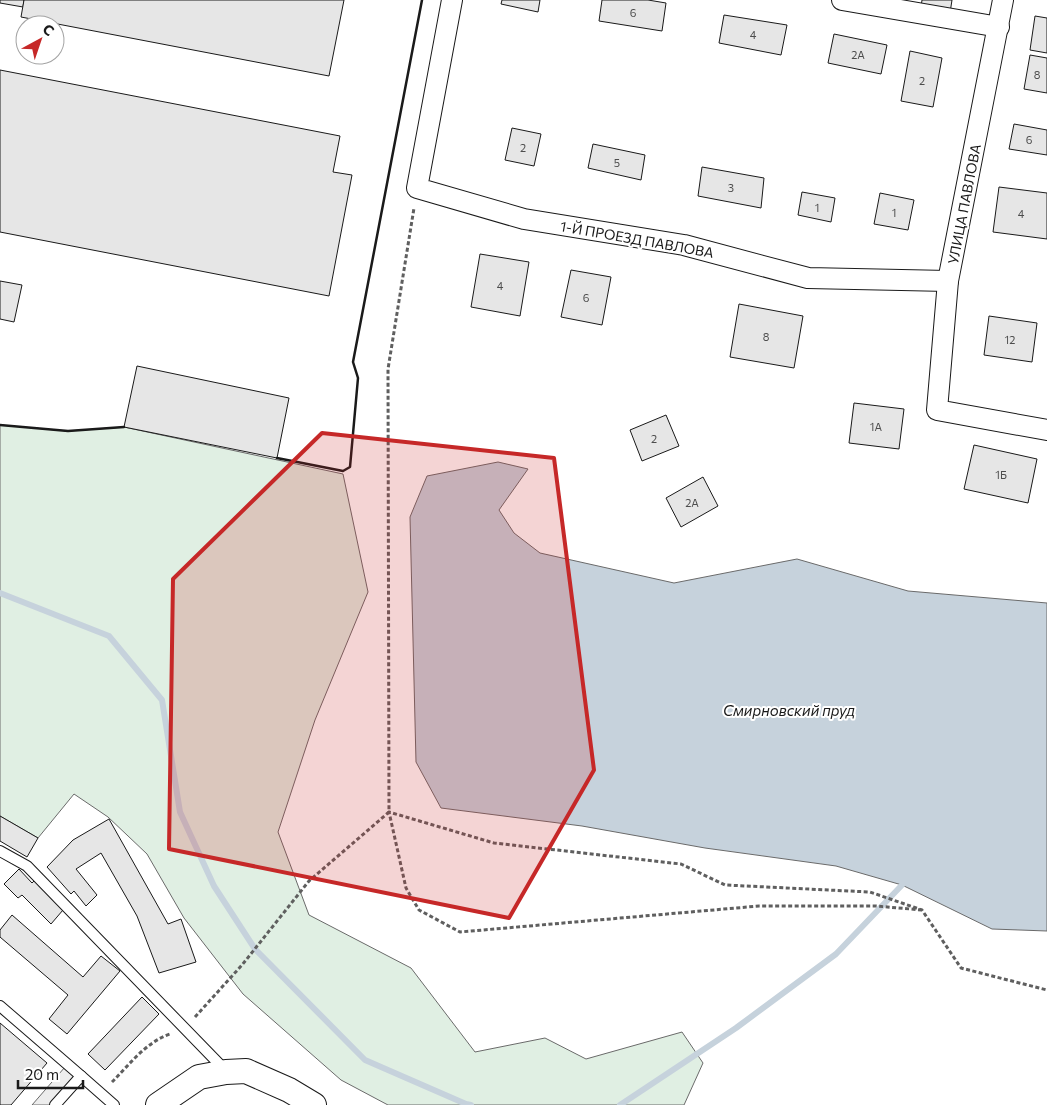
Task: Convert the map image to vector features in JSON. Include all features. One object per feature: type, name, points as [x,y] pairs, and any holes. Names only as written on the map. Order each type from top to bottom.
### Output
[{"type":"street","points":[[417,188],[452,0]]},
{"type":"street","points":[[842,0],[999,27]]},
{"type":"street","name":"УЛИЦА ПАВЛОВА","points":[[1003,0],[948,281],[937,410],[1047,430]]},
{"type":"street","name":"1-Й ПРОЕЗД ПАВЛОВА","points":[[417,188],[524,219],[684,245],[808,278],[948,281]]},
{"type":"street","points":[[158,1105],[199,1077],[226,1072],[246,1071],[289,1090],[314,1105]]},
{"type":"lane","points":[[0,851],[27,866],[226,1072]]},
{"type":"lane","points":[[0,1006],[114,1105]]},
{"type":"lane","points":[[56,1105],[81,1076]]},
{"type":"path","points":[[417,188],[388,369],[388,812],[406,888],[420,910],[460,932],[759,906],[876,906],[922,910]]},
{"type":"path","points":[[388,812],[494,843],[681,864],[725,885],[870,892],[922,910],[961,968],[1047,990]]},
{"type":"path","points":[[101,1094],[140,1053],[163,1036],[184,1029],[242,965],[309,881],[388,812]]},
{"type":"highlighted area","points":[[322,433],[554,458],[594,770],[509,918],[169,849],[173,579]]},
{"type":"green space","points":[[0,425],[68,431],[124,427],[343,474],[368,592],[315,720],[278,832],[309,915],[411,968],[475,1052],[545,1038],[586,1059],[682,1032],[703,1063],[684,1105],[388,1105],[341,1080],[243,994],[184,918],[147,854],[108,817],[74,794],[38,838],[0,816]]},
{"type":"shaded area","points":[[65,1067],[76,1077],[52,1105],[32,1105]]},
{"type":"water","name":"Смирновский пруд","points":[[498,462],[528,469],[499,510],[514,533],[540,553],[674,583],[797,559],[908,591],[1047,603],[1047,931],[992,929],[902,885],[836,866],[705,848],[582,826],[441,808],[416,762],[410,517],[427,476]]},
{"type":"building","points":[[0,0],[24,0],[23,7],[0,3]]},
{"type":"building","points":[[24,0],[344,0],[329,76],[65,25],[65,15],[21,15]]},
{"type":"building","points":[[502,0],[540,0],[538,12],[501,4]]},
{"type":"building","points":[[602,0],[648,0],[666,3],[662,31],[599,21]]},
{"type":"building","points":[[922,0],[952,0],[950,13],[921,7]]},
{"type":"building","points":[[724,15],[787,25],[781,55],[719,43]]},
{"type":"building","points":[[1035,16],[1047,18],[1047,53],[1030,50]]},
{"type":"building","points":[[834,34],[887,45],[881,74],[828,63]]},
{"type":"building","points":[[910,51],[942,58],[933,107],[901,101]]},
{"type":"building","points":[[1030,55],[1047,58],[1047,93],[1024,89]]},
{"type":"building","points":[[0,70],[340,136],[333,172],[352,175],[329,296],[0,232]]},
{"type":"building","points":[[1014,124],[1047,130],[1047,155],[1009,149]]},
{"type":"building","points":[[512,128],[541,134],[534,166],[505,160]]},
{"type":"building","points":[[593,144],[645,155],[641,180],[588,168]]},
{"type":"building","points":[[702,167],[764,178],[761,208],[698,196]]},
{"type":"building","points":[[999,187],[1047,193],[1047,239],[993,232]]},
{"type":"building","points":[[802,192],[835,198],[831,222],[798,215]]},
{"type":"building","points":[[880,193],[914,200],[908,230],[874,224]]},
{"type":"building","points":[[480,254],[529,262],[520,316],[471,307]]},
{"type":"building","points":[[571,270],[611,277],[602,325],[561,317]]},
{"type":"building","points":[[0,281],[22,285],[14,322],[0,319]]},
{"type":"building","points":[[739,304],[803,316],[794,368],[730,357]]},
{"type":"building","points":[[989,316],[1037,323],[1032,362],[984,355]]},
{"type":"building","points":[[137,366],[289,398],[277,458],[124,427]]},
{"type":"building","points":[[854,403],[904,409],[899,449],[849,443]]},
{"type":"building","points":[[666,415],[679,446],[642,461],[630,430]]},
{"type":"building","points":[[974,445],[1037,459],[1028,503],[964,489]]},
{"type":"building","points":[[703,477],[718,506],[681,527],[666,498]]},
{"type":"building","points":[[0,816],[38,838],[27,857],[0,841]]},
{"type":"building","points":[[109,819],[168,924],[181,919],[196,962],[159,973],[137,916],[101,853],[76,869],[97,895],[86,906],[74,891],[71,894],[47,867],[73,840]]},
{"type":"building","points":[[19,869],[63,910],[51,924],[22,895],[18,898],[4,884]]},
{"type":"building","points":[[12,915],[83,977],[101,956],[120,971],[67,1034],[49,1019],[68,995],[0,937],[0,930]]},
{"type":"building","points":[[142,997],[159,1014],[105,1070],[88,1054]]},
{"type":"building","points":[[0,1023],[47,1063],[11,1105],[0,1105]]},
{"type":"waterway","points":[[0,593],[109,636],[162,700],[180,812],[214,886],[255,949],[365,1060],[471,1105]]},
{"type":"waterway","points":[[620,1105],[736,1028],[836,954],[902,885]]},
{"type":"wall","points":[[277,458],[343,471],[350,467],[358,378],[353,362],[422,0]]},
{"type":"wall","points":[[0,425],[68,431],[124,427]]}]
